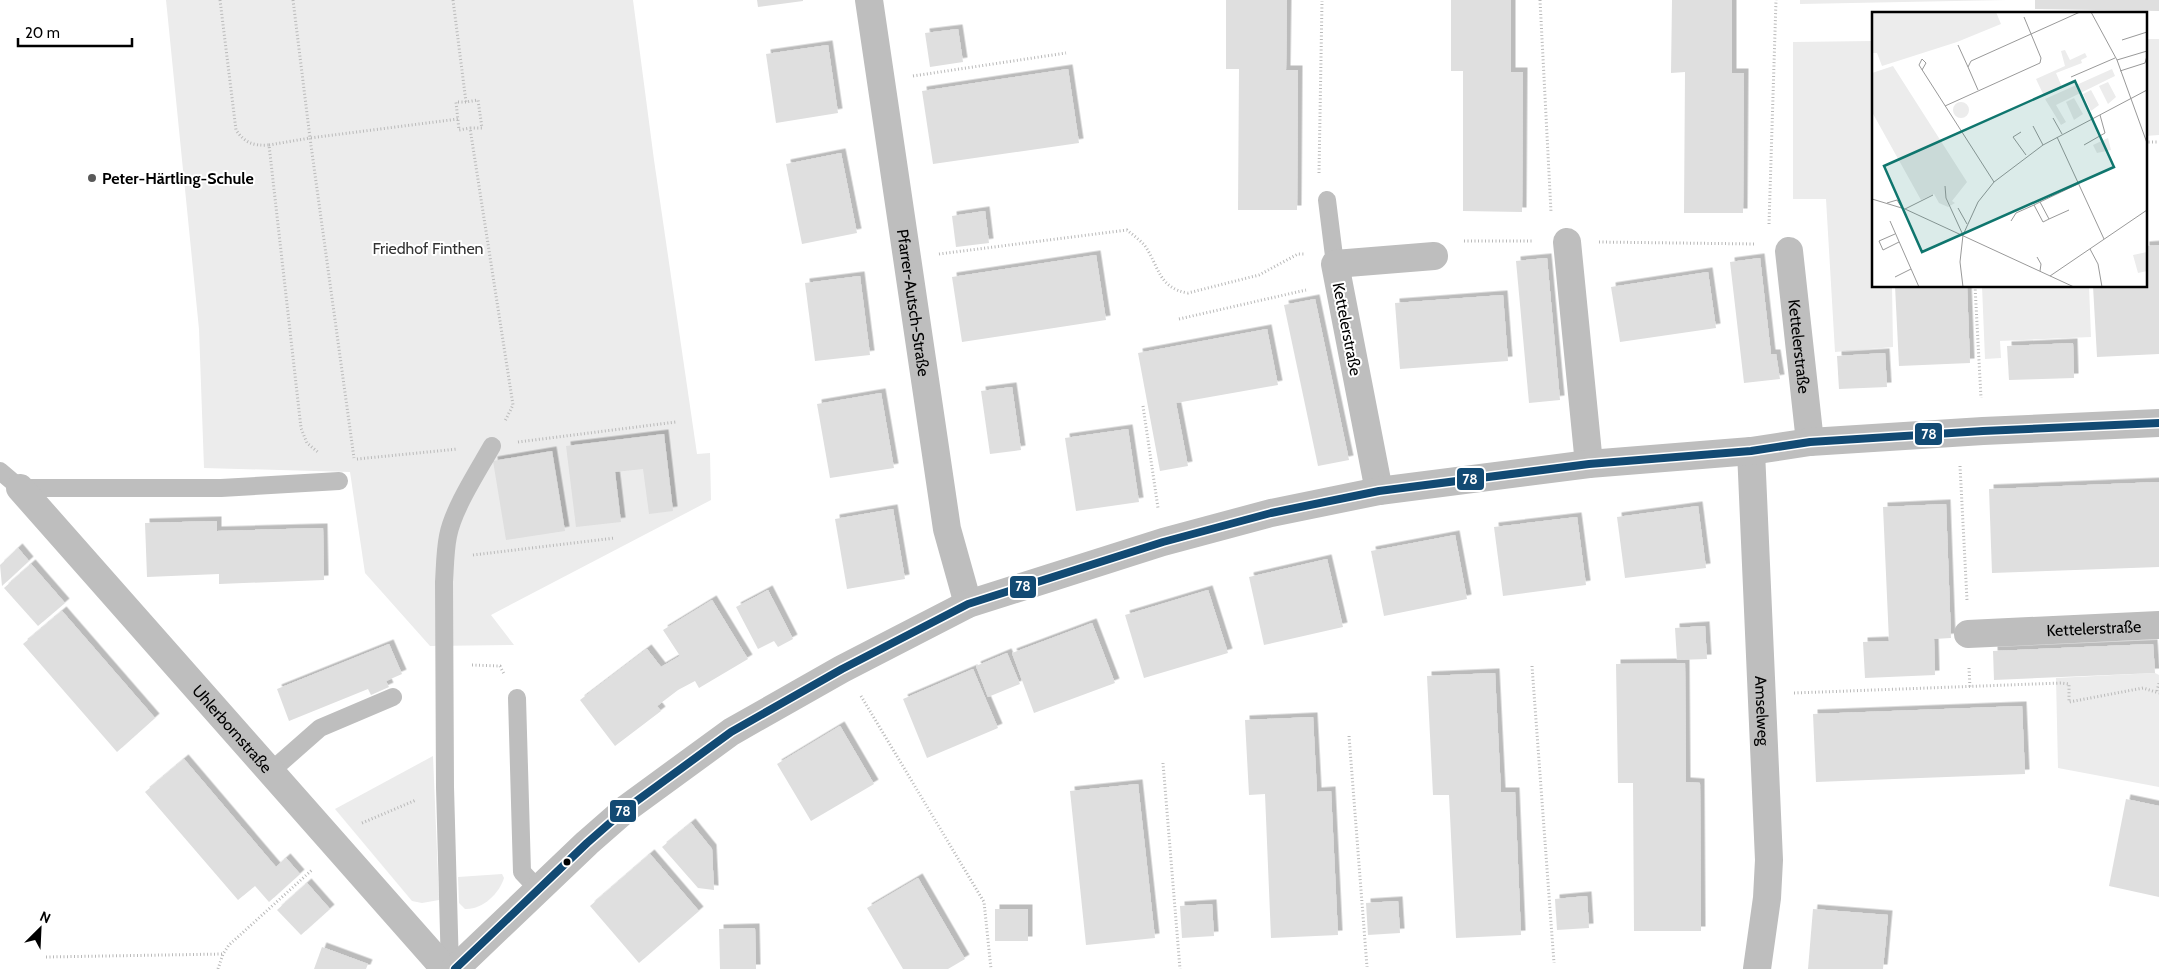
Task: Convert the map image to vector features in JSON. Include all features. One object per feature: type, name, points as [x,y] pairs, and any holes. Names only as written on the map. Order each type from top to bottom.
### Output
[{"type":"street","name":"Pfarrer-Autsch-Straße","points":[[870,0],[947,529],[968,604]]},
{"type":"street","points":[[1567,242],[1589,464]]},
{"type":"street","name":"Kettelerstraße","points":[[1789,251],[1810,442]]},
{"type":"street","name":"Kettelerstraße","points":[[1379,491],[1336,268],[1434,256]]},
{"type":"street","points":[[456,969],[538,889],[627,808],[731,732],[842,669],[968,604],[1163,542],[1271,513],[1379,491],[1589,464],[1751,451],[1810,442],[1983,431],[2159,423]]},
{"type":"street","name":"Amselweg","points":[[1751,451],[1769,860],[1767,898],[1757,969]]},
{"type":"street","name":"Uhlerbornstraße","points":[[10,480],[445,969]]},
{"type":"street","name":"Kettelerstraße","points":[[1968,634],[2159,625]]},
{"type":"lane","points":[[1327,200],[1336,268]]},
{"type":"lane","points":[[450,969],[444,663],[448,534],[456,512],[492,446]]},
{"type":"lane","points":[[10,480],[221,488],[339,481]]},
{"type":"lane","points":[[270,772],[320,728],[393,697]]},
{"type":"lane","points":[[517,698],[522,872],[538,889]]},
{"type":"path","points":[[220,0],[236,130],[243,140],[255,146],[269,145],[458,119]]},
{"type":"path","points":[[293,0],[354,459]]},
{"type":"path","points":[[453,0],[466,102]]},
{"type":"path","points":[[1540,0],[1551,212]]},
{"type":"path","points":[[1776,0],[1769,246],[1789,251]]},
{"type":"path","points":[[1322,1],[1320,198],[1327,200]]},
{"type":"path","points":[[911,76],[1066,53]]},
{"type":"path","points":[[478,100],[482,128],[459,130],[458,119],[456,102],[478,100]]},
{"type":"path","points":[[470,128],[513,405],[492,446]]},
{"type":"path","points":[[2146,142],[2159,142]]},
{"type":"path","points":[[269,145],[301,428],[307,442],[324,455]]},
{"type":"path","points":[[938,254],[1127,230],[1146,248],[1161,278],[1179,291],[1188,293],[1259,275],[1298,254],[1336,268]]},
{"type":"path","points":[[1179,319],[1336,268]]},
{"type":"path","points":[[1976,288],[1980,381]]},
{"type":"path","points":[[1143,406],[1159,512]]},
{"type":"path","points":[[345,460],[492,446],[676,422]]},
{"type":"path","points":[[1960,456],[1970,688]]},
{"type":"path","points":[[446,559],[615,538]]},
{"type":"path","points":[[444,663],[500,666],[517,698]]},
{"type":"path","points":[[1532,666],[1554,964]]},
{"type":"path","points":[[2158,692],[2159,683]]},
{"type":"path","name":"Amselweg","points":[[1791,693],[2069,684],[2069,702],[2143,688],[2158,692]]},
{"type":"path","points":[[860,694],[984,902],[991,969]]},
{"type":"path","points":[[1349,736],[1367,967]]},
{"type":"path","points":[[1163,763],[1180,969]]},
{"type":"path","points":[[354,826],[445,788]]},
{"type":"path","points":[[218,969],[223,954],[229,945],[315,868]]},
{"type":"path","points":[[46,956],[223,954]]},
{"type":"green space","name":"Friedhof Finthen","points":[[166,0],[633,0],[654,160],[697,454],[710,453],[711,500],[491,615],[514,645],[430,646],[365,573],[350,472],[204,468],[199,329]]},
{"type":"green space","points":[[1800,0],[2007,0],[1800,4]]},
{"type":"green space","points":[[2146,39],[2159,39],[2159,135],[2146,136]]},
{"type":"green space","points":[[1872,41],[1872,288],[1892,288],[1893,347],[1835,352],[1826,199],[1793,199],[1793,42]]},
{"type":"green space","points":[[1982,288],[2089,288],[2091,337],[2000,341],[2001,358],[1985,359]]},
{"type":"green space","points":[[2155,673],[2159,675],[2159,787],[2058,768],[2056,678]]},
{"type":"green space","points":[[433,756],[439,900],[422,903],[412,901],[335,809]]},
{"type":"green space","points":[[502,874],[504,878],[502,884],[489,900],[471,909],[465,909],[459,903],[458,877]]},
{"type":"building","points":[[757,0],[803,0],[803,1],[758,7]]},
{"type":"building","points":[[1226,0],[1287,0],[1286,70],[1298,70],[1297,210],[1238,210],[1239,69],[1226,69]]},
{"type":"building","points":[[1451,0],[1511,0],[1511,72],[1523,72],[1522,212],[1463,211],[1463,71],[1451,71]]},
{"type":"building","points":[[1672,0],[1732,0],[1732,73],[1744,73],[1743,213],[1684,213],[1685,72],[1671,73]]},
{"type":"building","points":[[2035,0],[2159,0],[2159,11],[2035,9]]},
{"type":"building","points":[[958,29],[963,62],[930,67],[925,33]]},
{"type":"building","points":[[828,45],[838,113],[776,123],[766,54]]},
{"type":"building","points":[[1068,69],[1079,143],[933,164],[922,91]]},
{"type":"building","points":[[841,153],[857,233],[802,244],[786,164]]},
{"type":"building","points":[[985,211],[989,243],[956,247],[952,216]]},
{"type":"building","points":[[2159,245],[2159,354],[2097,357],[2093,288],[2146,288],[2146,246]]},
{"type":"building","points":[[1096,255],[1106,320],[962,342],[952,277]]},
{"type":"building","points":[[1547,258],[1560,400],[1529,403],[1516,261]]},
{"type":"building","points":[[1760,258],[1771,354],[1776,354],[1780,379],[1744,383],[1730,262]]},
{"type":"building","points":[[1708,272],[1716,328],[1620,342],[1611,287]]},
{"type":"building","points":[[860,276],[870,355],[815,361],[805,283]]},
{"type":"building","points":[[1895,288],[1967,288],[1970,363],[1899,366]]},
{"type":"building","points":[[1503,295],[1508,361],[1400,369],[1395,303]]},
{"type":"building","points":[[1315,299],[1349,460],[1318,466],[1284,305]]},
{"type":"building","points":[[1267,329],[1278,385],[1176,403],[1188,466],[1160,471],[1138,353]]},
{"type":"building","points":[[2073,343],[2074,378],[2009,380],[2007,346]]},
{"type":"building","points":[[1885,353],[1887,387],[1839,389],[1837,356]]},
{"type":"building","points":[[1012,387],[1021,450],[990,454],[981,391]]},
{"type":"building","points":[[881,393],[894,468],[830,478],[817,404]]},
{"type":"building","points":[[1128,429],[1139,502],[1076,511],[1065,438]]},
{"type":"building","points":[[664,434],[673,511],[649,514],[643,469],[615,472],[621,522],[576,527],[566,446]]},
{"type":"building","points":[[552,451],[565,531],[506,540],[493,461]]},
{"type":"building","points":[[2159,482],[2159,567],[1992,573],[1989,489]]},
{"type":"building","points":[[1946,504],[1951,638],[1934,639],[1935,675],[1865,678],[1863,642],[1889,641],[1883,507]]},
{"type":"building","points":[[1698,506],[1706,568],[1625,578],[1617,517]]},
{"type":"building","points":[[893,509],[905,579],[847,589],[835,519]]},
{"type":"building","points":[[1577,517],[1586,585],[1503,596],[1494,527]]},
{"type":"building","points":[[217,521],[217,531],[323,528],[324,580],[219,584],[219,574],[147,577],[145,523]]},
{"type":"building","points":[[1455,535],[1467,599],[1384,616],[1371,551]]},
{"type":"building","points":[[18,548],[29,561],[2,586],[0,565]]},
{"type":"building","points":[[1327,559],[1343,627],[1264,645],[1249,577]]},
{"type":"building","points":[[31,564],[65,603],[38,626],[4,588]]},
{"type":"building","points":[[768,590],[793,639],[778,647],[774,641],[758,649],[736,607]]},
{"type":"building","points":[[1208,590],[1228,653],[1144,678],[1125,615]]},
{"type":"building","points":[[712,600],[748,659],[699,688],[695,681],[678,690],[657,706],[661,711],[615,746],[580,700],[647,649],[661,667],[680,656],[663,630]]},
{"type":"building","points":[[62,611],[155,718],[117,752],[23,644]]},
{"type":"building","points":[[1092,623],[1115,683],[1034,713],[1012,653]]},
{"type":"building","points":[[1705,626],[1707,659],[1677,660],[1675,628]]},
{"type":"building","points":[[389,644],[402,674],[386,681],[389,687],[371,695],[368,689],[289,721],[277,689]]},
{"type":"building","points":[[2153,644],[2155,673],[1994,680],[1993,651]]},
{"type":"building","points":[[1007,653],[1020,684],[988,697],[976,666]]},
{"type":"building","points":[[1685,663],[1686,782],[1700,783],[1701,931],[1634,931],[1633,783],[1618,783],[1616,664]]},
{"type":"building","points":[[973,669],[998,728],[927,758],[903,699]]},
{"type":"building","points":[[1495,673],[1501,792],[1515,792],[1521,935],[1456,938],[1449,795],[1433,795],[1427,676]]},
{"type":"building","points":[[2022,706],[2025,774],[1816,782],[1813,714]]},
{"type":"building","points":[[1313,717],[1317,792],[1331,791],[1338,935],[1271,938],[1265,794],[1249,795],[1245,720]]},
{"type":"building","points":[[840,726],[874,784],[811,821],[777,764]]},
{"type":"building","points":[[184,759],[276,867],[286,858],[300,874],[269,902],[255,886],[238,900],[145,792]]},
{"type":"building","points":[[1138,784],[1155,938],[1086,945],[1070,791]]},
{"type":"building","points":[[2126,799],[2159,806],[2159,897],[2109,886]]},
{"type":"building","points":[[691,823],[712,849],[714,890],[698,888],[662,847]]},
{"type":"building","points":[[650,854],[699,911],[639,963],[590,906]]},
{"type":"building","points":[[918,878],[965,959],[948,969],[903,969],[867,908]]},
{"type":"building","points":[[307,883],[330,909],[301,935],[277,910]]},
{"type":"building","points":[[1587,896],[1589,928],[1557,930],[1555,899]]},
{"type":"building","points":[[1398,901],[1400,933],[1368,935],[1366,903]]},
{"type":"building","points":[[1212,904],[1214,936],[1182,938],[1180,906]]},
{"type":"building","points":[[995,909],[1028,909],[1028,941],[995,941]]},
{"type":"building","points":[[1813,909],[1888,915],[1883,969],[1808,969]]},
{"type":"building","points":[[755,928],[756,969],[720,969],[719,929]]},
{"type":"building","points":[[322,947],[368,964],[366,969],[314,969]]},
{"type":"transit line","name":"78","points":[[455,969],[587,843],[627,808],[731,732],[842,669],[968,604],[1163,542],[1271,513],[1379,491],[1589,464],[1751,451],[1810,442],[1983,431],[2159,423]]},
{"type":"place","name":"Peter-Härtling-Schule","points":[[92,178]]}]
